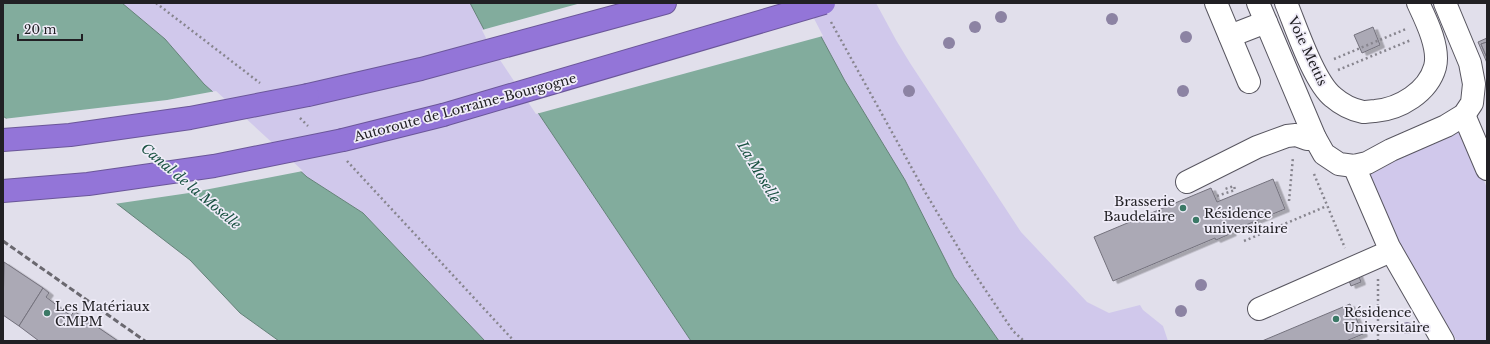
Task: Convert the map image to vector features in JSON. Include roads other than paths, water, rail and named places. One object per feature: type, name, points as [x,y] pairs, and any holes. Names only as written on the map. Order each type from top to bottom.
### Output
[{"type":"highway","points":[[3,140],[70,135],[190,118],[308,95],[421,69],[665,3]]},
{"type":"highway","name":"Autoroute de Lorraine-Bourgogne","points":[[3,191],[88,184],[214,166],[343,140],[443,115],[826,10]]},
{"type":"street","points":[[1216,3],[1249,82]]},
{"type":"street","name":"Voie Mettis","points":[[1286,3],[1324,70],[1322,86],[1333,97],[1348,107],[1363,112],[1391,108],[1407,100],[1428,82],[1435,66],[1436,55],[1433,39],[1420,30],[1418,3]]},
{"type":"street","points":[[1230,36],[1262,12],[1305,137],[1324,154],[1339,164],[1354,166],[1367,163],[1391,150],[1446,126],[1464,115],[1472,103],[1474,84],[1470,63],[1445,3]]},
{"type":"street","points":[[1464,115],[1487,169]]},
{"type":"street","points":[[1187,182],[1257,147],[1287,136],[1305,137]]},
{"type":"street","points":[[1354,166],[1386,254],[1443,341]]},
{"type":"street","points":[[1259,309],[1386,254]]},
{"type":"water","name":"Canal de la Moselle","points":[[3,3],[122,3],[165,39],[204,84],[307,177],[363,213],[485,341],[279,341],[240,313],[190,260],[3,116]]},
{"type":"water","name":"La Moselle","points":[[470,3],[803,3],[845,81],[905,180],[954,277],[999,341],[691,341],[490,41]]},
{"type":"railway","points":[[3,241],[145,341]]},
{"type":"place","name":"Brasserie Baudelaire","points":[[1183,208]]},
{"type":"place","name":"Résidence universitaire","points":[[1196,220]]},
{"type":"place","name":"Les Matériaux CMPM","points":[[47,313]]},
{"type":"place","name":"Résidence Universitaire","points":[[1336,319]]}]
